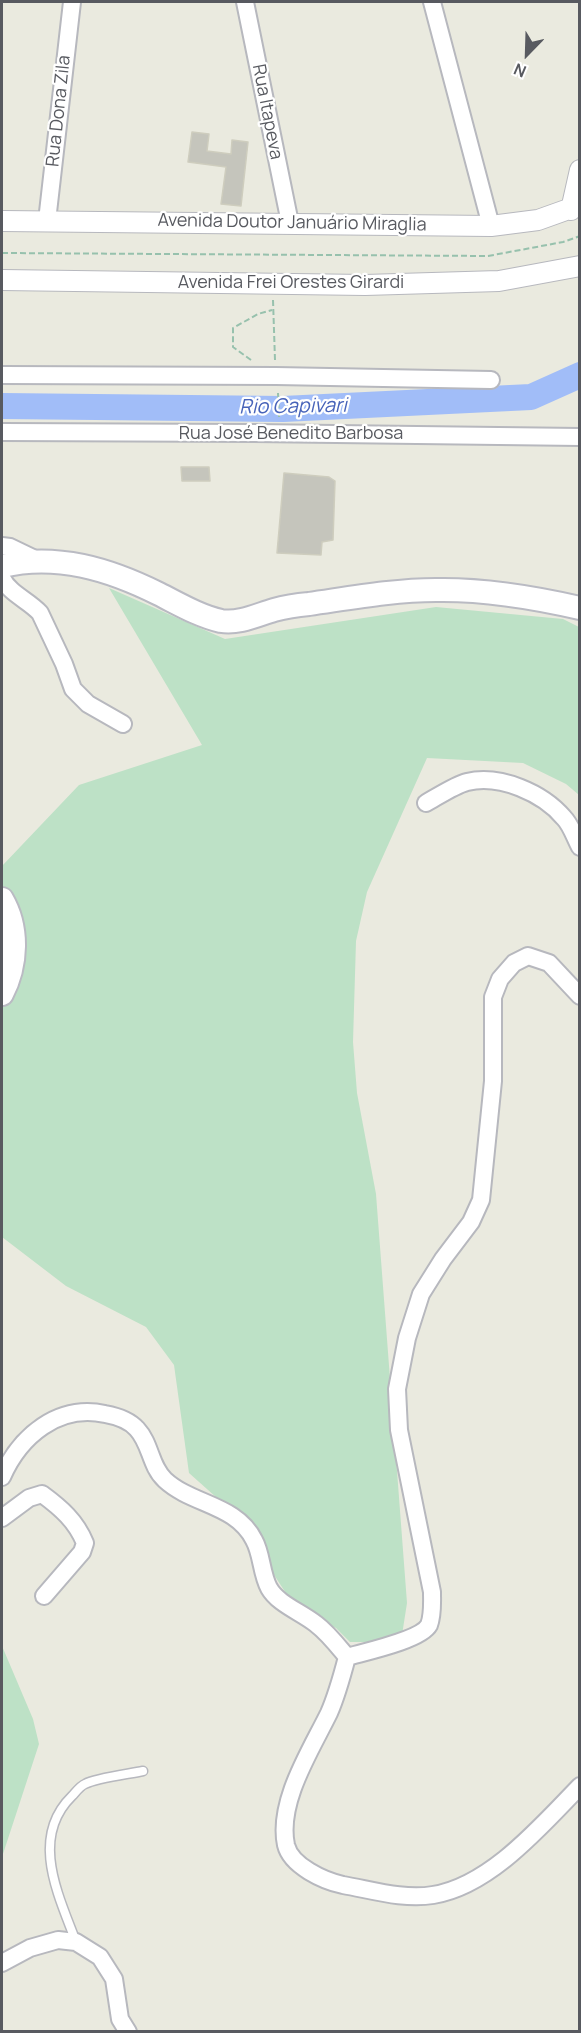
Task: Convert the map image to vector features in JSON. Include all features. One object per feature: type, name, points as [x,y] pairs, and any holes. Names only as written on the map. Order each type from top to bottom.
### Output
[{"type":"main road","points":[[2,566],[37,560],[68,562],[103,570],[137,583],[202,615],[223,621],[239,621],[301,605],[434,590],[484,591],[523,596],[579,608]]},
{"type":"main road","points":[[2,899],[15,933],[14,956],[2,994]]},
{"type":"street","name":"Rua Dona Zila","points":[[47,221],[72,2]]},
{"type":"street","name":"Rua Itapeva","points":[[245,2],[290,223]]},
{"type":"street","points":[[432,2],[491,226]]},
{"type":"street","points":[[575,208],[579,170]]},
{"type":"street","name":"Avenida Doutor Januário Miraglia","points":[[2,221],[491,226],[538,220],[575,208]]},
{"type":"street","name":"Avenida Frei Orestes Girardi","points":[[2,280],[365,285],[499,280],[579,266]]},
{"type":"street","points":[[2,375],[491,380]]},
{"type":"street","name":"Rua José Benedito Barbosa","points":[[2,432],[579,437]]},
{"type":"street","points":[[2,546],[10,547],[37,560]]},
{"type":"street","points":[[2,578],[12,592],[34,606],[40,613],[73,689],[88,704],[123,724]]},
{"type":"street","points":[[426,803],[467,782],[496,781],[522,788],[543,799],[565,819],[579,847]]},
{"type":"street","points":[[347,1657],[398,1643],[423,1632],[432,1616],[432,1593],[399,1430],[397,1389],[406,1338],[421,1294],[443,1259],[471,1222],[481,1200],[493,1081],[493,997],[500,979],[514,963],[528,956],[549,963],[579,996]]},
{"type":"street","points":[[2,1477],[8,1462],[18,1448],[41,1427],[68,1413],[94,1411],[114,1415],[136,1427],[148,1442],[154,1465],[161,1476],[173,1487],[226,1511],[242,1522],[255,1540],[269,1588],[282,1601],[315,1623],[331,1637],[347,1657]]},
{"type":"street","points":[[2,1518],[29,1498],[42,1494],[63,1510],[80,1531],[85,1544],[82,1552],[44,1596]]},
{"type":"street","points":[[347,1657],[340,1686],[291,1792],[286,1825],[286,1847],[301,1866],[332,1883],[405,1896],[432,1896],[463,1888],[497,1866],[548,1819],[579,1786]]},
{"type":"street","points":[[2,1964],[30,1948],[58,1940],[76,1942],[100,1958],[114,1979],[120,2019],[128,2031]]},
{"type":"lane","points":[[76,1942],[49,1863],[51,1836],[62,1806],[84,1784],[143,1771]]},
{"type":"path","points":[[2,253],[488,256],[563,242],[579,236]]},
{"type":"path","points":[[273,284],[279,420]]},
{"type":"path","points":[[274,310],[258,315],[233,328],[233,348],[277,378]]},
{"type":"green space","points":[[109,588],[225,639],[436,607],[563,619],[579,627],[579,795],[566,784],[523,763],[427,758],[367,892],[356,941],[353,1042],[357,1093],[376,1194],[407,1603],[402,1635],[369,1642],[350,1642],[336,1628],[293,1604],[267,1564],[252,1523],[217,1498],[189,1473],[174,1365],[146,1327],[66,1286],[2,1237],[2,866],[79,785],[202,745]]},
{"type":"green space","points":[[2,1646],[33,1719],[39,1744],[2,1857]]},
{"type":"building","points":[[192,132],[209,134],[207,151],[231,154],[232,140],[248,142],[241,206],[221,204],[226,167],[188,162]]},
{"type":"building","points":[[181,467],[209,467],[210,481],[182,481]]},
{"type":"building","points":[[284,473],[329,477],[335,481],[333,540],[322,542],[321,555],[277,553]]},
{"type":"waterway","name":"Rio Capivari","points":[[2,406],[283,409],[531,397],[580,375]]}]
